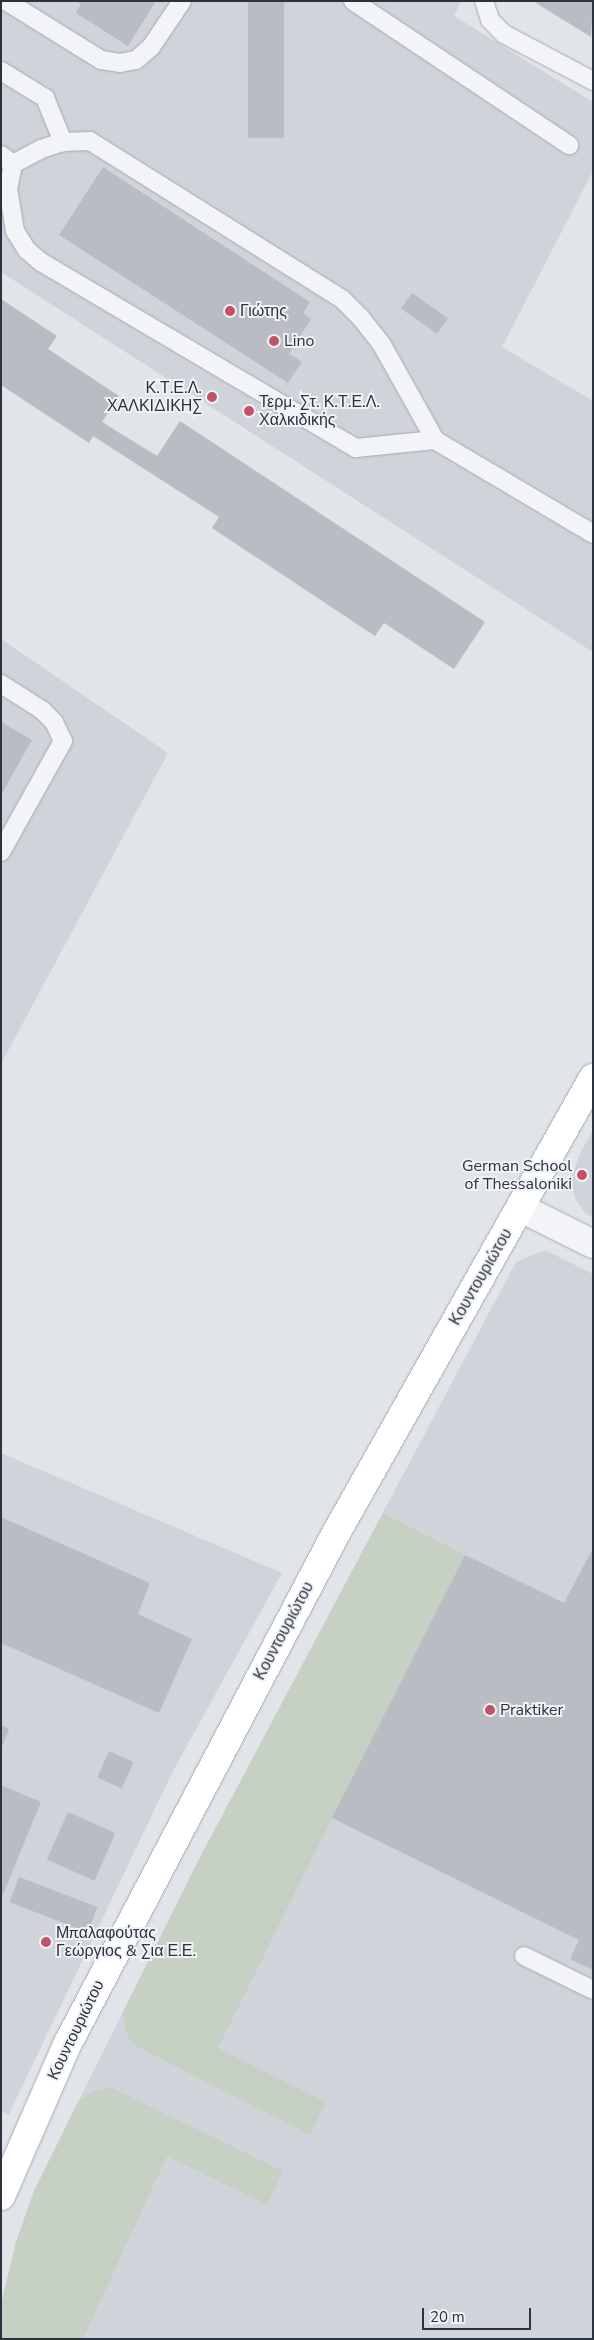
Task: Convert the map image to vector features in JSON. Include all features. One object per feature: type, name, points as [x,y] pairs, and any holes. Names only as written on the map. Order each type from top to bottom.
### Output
[{"type":"street","name":"Κουντουριώτου","points":[[1,2196],[68,2043],[330,1543],[593,1078]]},
{"type":"street","points":[[521,1208],[593,1244]]},
{"type":"lane","points":[[6,1],[101,60],[120,63],[136,60],[151,47],[182,1]]},
{"type":"lane","points":[[353,1],[569,144]]},
{"type":"lane","points":[[484,1],[490,20],[504,34],[593,81]]},
{"type":"lane","points":[[1,71],[45,98],[63,142]]},
{"type":"lane","points":[[435,440],[356,448],[41,262],[27,250],[15,231],[8,189],[7,160],[63,142],[90,141],[343,300],[361,318],[382,345],[435,440],[593,534]]},
{"type":"lane","points":[[1,684],[42,710],[54,722],[62,741],[1,852]]},
{"type":"lane","points":[[524,1956],[593,1990]]},
{"type":"shaded area","points":[[1,1],[461,1],[454,16],[593,102],[593,171],[502,347],[593,401],[593,652],[1,272]]},
{"type":"shaded area","points":[[1,639],[168,753],[2,1062],[1,1062]]},
{"type":"shaded area","name":"German School of Thessaloniki","points":[[593,1131],[593,1217],[586,1214],[576,1200],[570,1183],[580,1153]]},
{"type":"shaded area","points":[[545,1250],[593,1274],[593,2339],[1,2339],[1,2305],[16,2242],[34,2191],[197,1863],[516,1262]]},
{"type":"shaded area","points":[[1,1453],[282,1573],[172,1773],[9,2114],[1,2111]]},
{"type":"green space","points":[[383,1513],[465,1555],[218,2048],[326,2102],[310,2135],[132,2044],[125,2030],[123,2012],[197,1863]]},
{"type":"green space","points":[[112,2088],[283,2171],[267,2205],[167,2156],[83,2339],[1,2339],[1,2305],[16,2242],[34,2191],[78,2102],[93,2091]]},
{"type":"building","points":[[76,1],[156,1],[128,46],[76,13],[81,4]]},
{"type":"building","points":[[248,1],[284,1],[284,138],[248,138]]},
{"type":"building","points":[[538,1],[593,1],[591,37],[536,3]]},
{"type":"building","points":[[103,167],[310,302],[303,313],[311,319],[289,354],[302,362],[288,383],[59,235]]},
{"type":"building","points":[[412,293],[448,318],[437,334],[401,309]]},
{"type":"building","points":[[1,299],[57,336],[48,349],[119,396],[102,422],[157,456],[180,421],[485,622],[454,669],[384,623],[375,636],[212,528],[219,517],[93,436],[89,443],[1,385]]},
{"type":"building","points":[[1,722],[32,740],[1,795]]},
{"type":"building","points":[[1,1517],[150,1583],[138,1614],[192,1639],[159,1713],[1,1643]]},
{"type":"building","name":"Praktiker","points":[[593,1548],[593,1970],[570,1959],[579,1940],[332,1818],[465,1555],[564,1603]]},
{"type":"building","points":[[1,1725],[9,1729],[3,1745],[1,1744]]},
{"type":"building","points":[[109,1751],[134,1762],[122,1788],[97,1777]]},
{"type":"building","points":[[1,1785],[41,1802],[1,1899]]},
{"type":"building","points":[[68,1812],[116,1833],[94,1881],[47,1860]]},
{"type":"building","points":[[19,1877],[97,1907],[88,1932],[9,1902]]},
{"type":"place","name":"Γιώτης","points":[[230,311]]},
{"type":"place","name":"Lino","points":[[274,341]]},
{"type":"place","name":"Κ.Τ.Ε.Λ. ΧΑΛΚΙΔΙΚΗΣ","points":[[212,397]]},
{"type":"place","name":"Τερμ. Στ. Κ.Τ.Ε.Λ. Χαλκιδικής","points":[[249,411]]},
{"type":"place","name":"German School of Thessaloniki","points":[[582,1175]]},
{"type":"place","name":"Praktiker","points":[[490,1710]]},
{"type":"place","name":"Μπαλαφούτας Γεώργιος & Σια Ε.Ε.","points":[[46,1942]]}]
